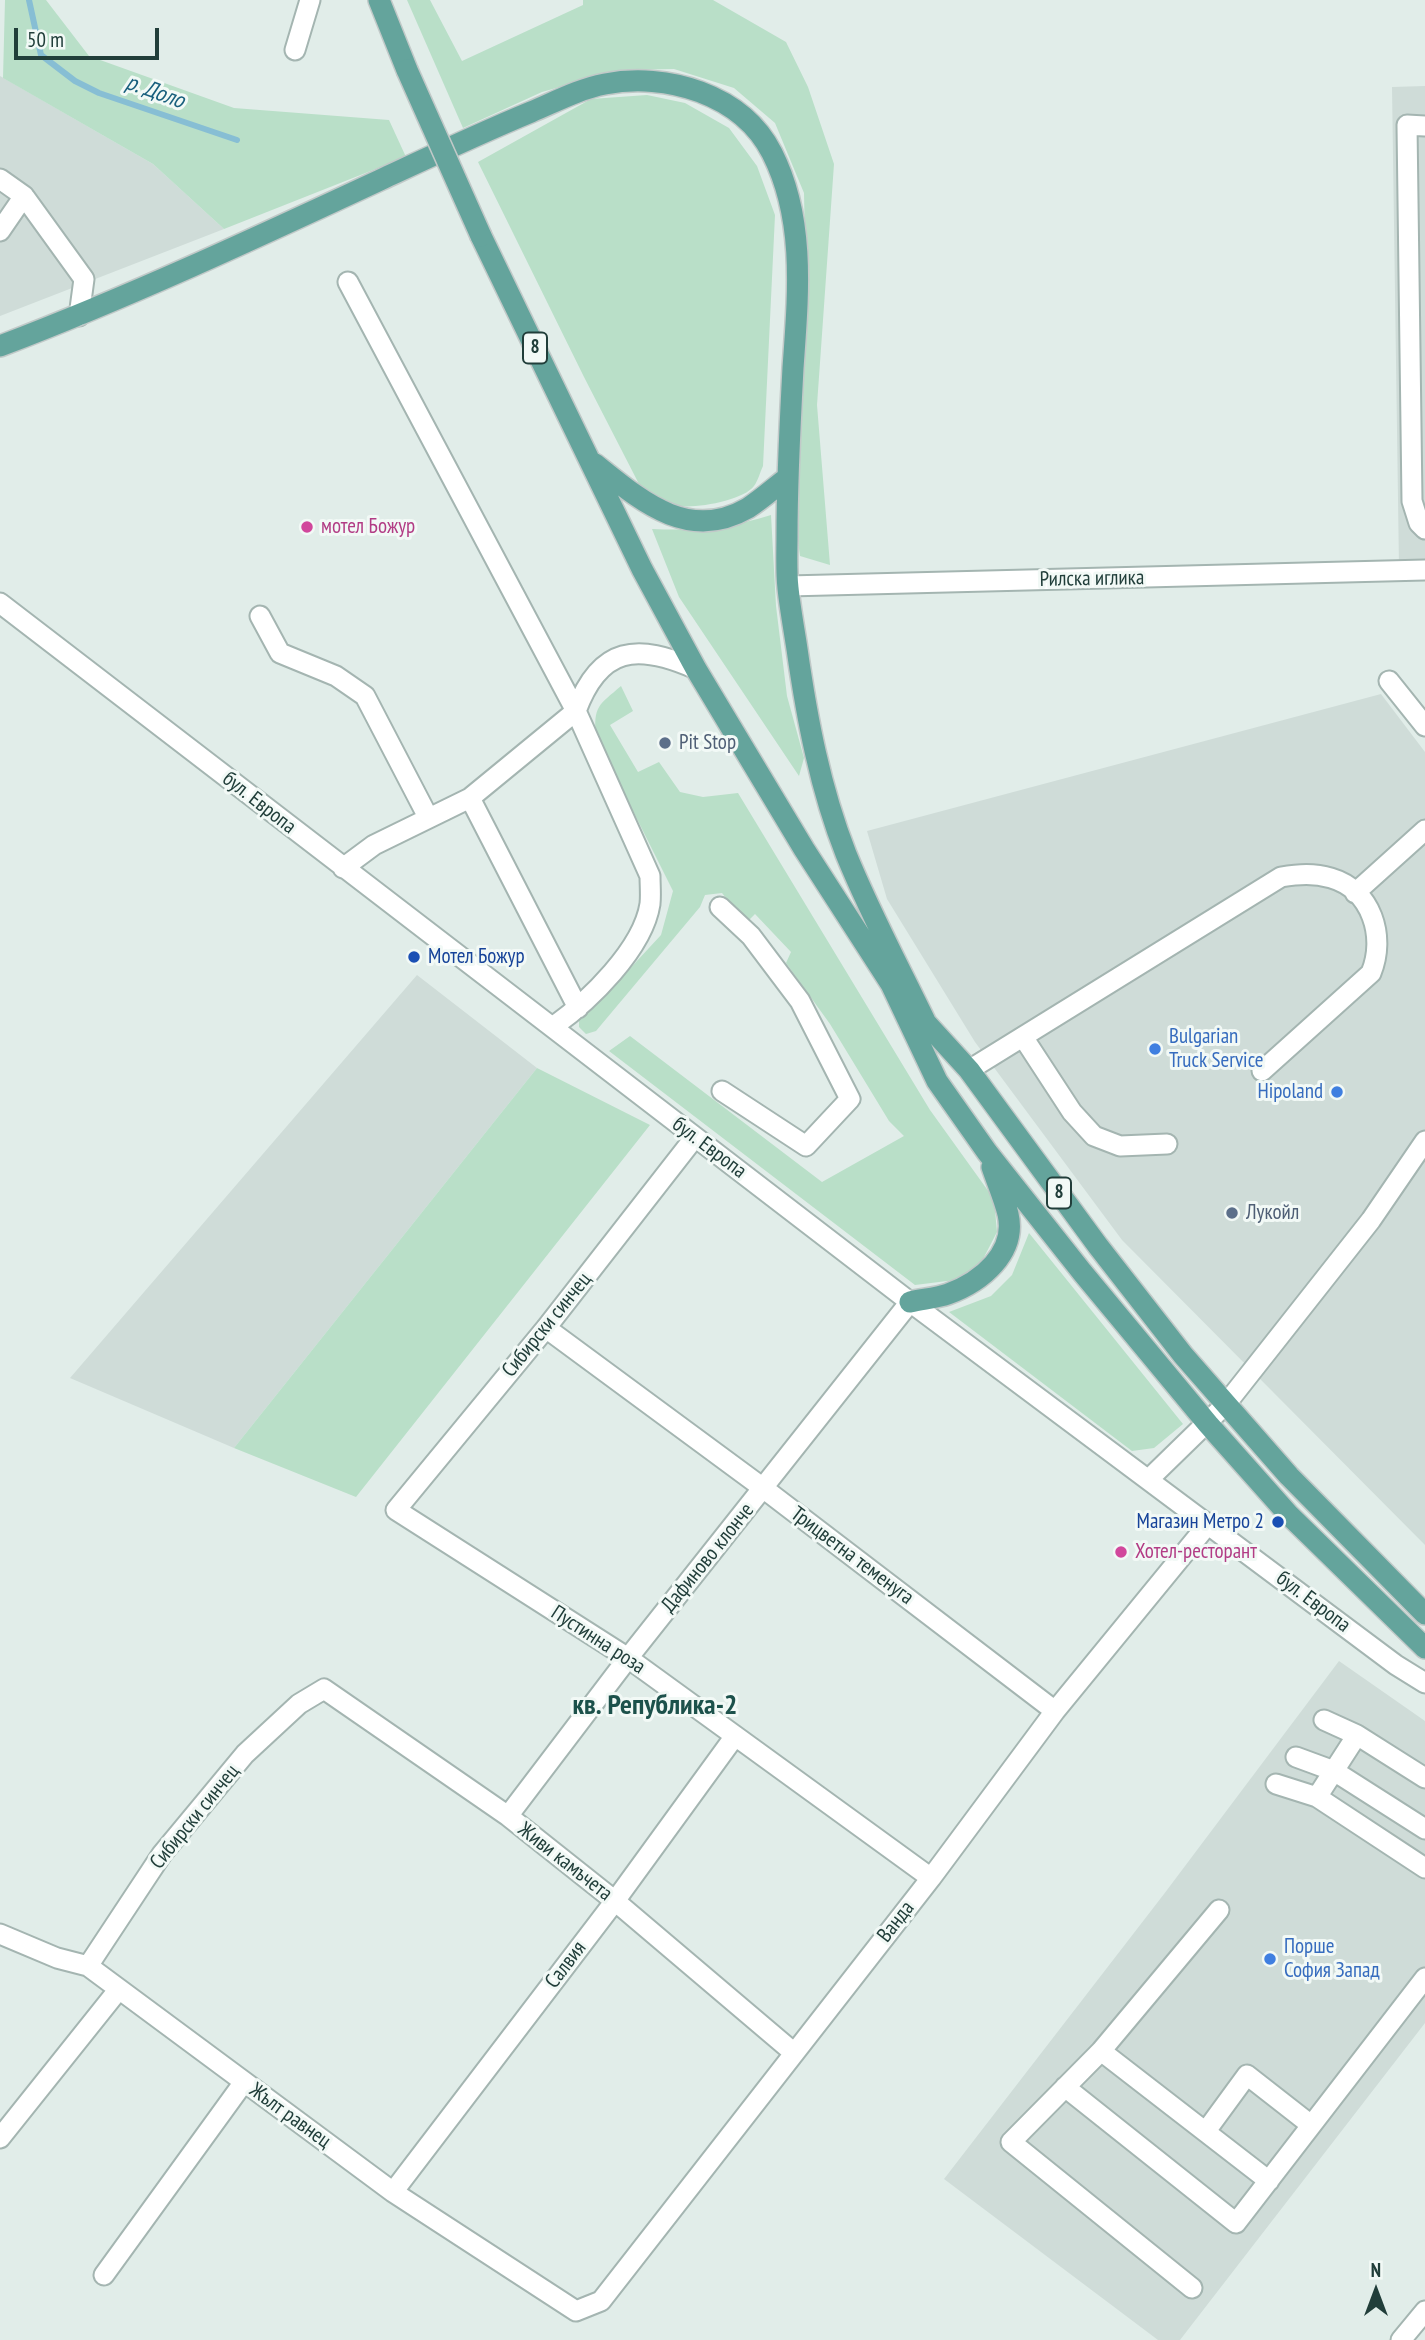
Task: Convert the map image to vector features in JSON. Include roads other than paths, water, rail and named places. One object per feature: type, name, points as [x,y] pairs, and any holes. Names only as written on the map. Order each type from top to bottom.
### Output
[{"type":"main road","name":"8","points":[[379,0],[481,236],[642,569],[696,669],[804,849],[891,984],[937,1081],[987,1152],[1208,1424],[1288,1514],[1425,1648]]},
{"type":"main road","points":[[0,346],[79,316],[238,246],[475,135],[581,90],[618,82],[649,81],[686,86],[710,94],[754,129],[770,148],[788,190],[794,216],[797,275],[787,478],[788,586],[804,696],[820,774],[854,874],[925,1021]]},
{"type":"main road","points":[[590,460],[640,499],[661,511],[685,520],[706,522],[731,516],[749,507],[787,478]]},
{"type":"main road","name":"8","points":[[891,984],[969,1070],[1098,1246],[1183,1355],[1289,1476],[1425,1614]]},
{"type":"main road","points":[[911,1302],[947,1294],[976,1280],[997,1263],[1007,1241],[1009,1216],[987,1152]]},
{"type":"street","points":[[295,50],[310,0]]},
{"type":"street","points":[[1425,126],[1407,125],[1417,281],[1412,501],[1419,523],[1425,529]]},
{"type":"street","points":[[0,179],[24,196],[84,279],[79,316]]},
{"type":"street","points":[[0,231],[24,196]]},
{"type":"street","points":[[348,282],[576,711],[650,876],[650,904],[643,926],[622,959],[578,1008],[554,1027]]},
{"type":"street","name":"Рилска иглика","points":[[788,586],[1425,570]]},
{"type":"street","name":"бул. Европа","points":[[0,603],[911,1302],[1396,1665],[1425,1683]]},
{"type":"street","points":[[260,616],[280,653],[336,676],[365,696],[428,817]]},
{"type":"street","points":[[343,868],[374,845],[470,798],[576,711],[582,693],[592,678],[618,656],[649,653],[696,669]]},
{"type":"street","points":[[1389,681],[1425,726]]},
{"type":"street","points":[[470,798],[578,1008]]},
{"type":"street","points":[[1355,893],[1425,831]]},
{"type":"street","points":[[969,1070],[1281,877],[1305,873],[1332,878],[1346,884],[1371,910],[1377,929],[1377,959],[1371,973],[1262,1071]]},
{"type":"street","points":[[720,907],[751,936],[800,1001],[850,1099],[806,1146],[722,1091]]},
{"type":"street","points":[[1023,1037],[1072,1112],[1094,1136],[1120,1146],[1167,1144]]},
{"type":"street","name":"Сибирски синчец","points":[[396,1510],[546,1328],[695,1137]]},
{"type":"street","points":[[1149,1479],[1226,1404],[1371,1220],[1425,1141]]},
{"type":"street","name":"Дафиново клонче","points":[[508,1816],[628,1658],[911,1302]]},
{"type":"street","name":"Трицветна теменуга","points":[[546,1328],[763,1488],[1055,1712]]},
{"type":"street","name":"Пустинна роза","points":[[396,1510],[628,1658],[931,1878]]},
{"type":"street","name":"Ванда","points":[[576,2311],[601,2301],[931,1878],[1055,1712],[1209,1523]]},
{"type":"street","name":"Сибирски синчец","points":[[88,1966],[162,1854],[246,1754],[299,1704],[324,1689]]},
{"type":"street","name":"Живи камъчета","points":[[324,1689],[508,1816],[615,1901],[793,2052]]},
{"type":"street","points":[[1324,1720],[1357,1735],[1425,1778]]},
{"type":"street","points":[[1318,1797],[1357,1735]]},
{"type":"street","name":"Салвия","points":[[393,2192],[615,1901],[735,1736]]},
{"type":"street","points":[[1296,1757],[1334,1771],[1425,1829]]},
{"type":"street","points":[[1276,1784],[1318,1797],[1425,1868]]},
{"type":"street","points":[[1192,2288],[1011,2142],[1101,2051],[1219,1910]]},
{"type":"street","name":"Жълт равнец","points":[[0,1934],[57,1958],[88,1966],[393,2192],[576,2311]]},
{"type":"street","points":[[1065,2087],[1236,2223],[1425,1978]]},
{"type":"street","points":[[0,2138],[119,1989]]},
{"type":"street","points":[[1101,2051],[1269,2181]]},
{"type":"street","points":[[1206,2131],[1247,2075],[1311,2125]]},
{"type":"street","points":[[104,2275],[244,2082]]},
{"type":"street","points":[[1401,2340],[1425,2311]]},
{"type":"waterway","name":"р. Доло","points":[[29,0],[41,55],[75,81],[99,93],[237,140]]},
{"type":"place","name":"мотел Божур","points":[[307,527]]},
{"type":"place","name":"Pit Stop","points":[[665,743]]},
{"type":"place","name":"Мотел Божур","points":[[414,957]]},
{"type":"place","name":"Bulgarian Truck Service","points":[[1155,1049]]},
{"type":"place","name":"Hipoland","points":[[1337,1092]]},
{"type":"place","name":"Лукойл","points":[[1232,1213]]},
{"type":"place","name":"Магазин Метро 2","points":[[1278,1522]]},
{"type":"place","name":"Хотел-ресторант","points":[[1121,1552]]},
{"type":"place","name":"Порше София Запад","points":[[1270,1959]]},
{"type":"district","name":"кв. Република-2","points":[[655,1706]]}]
